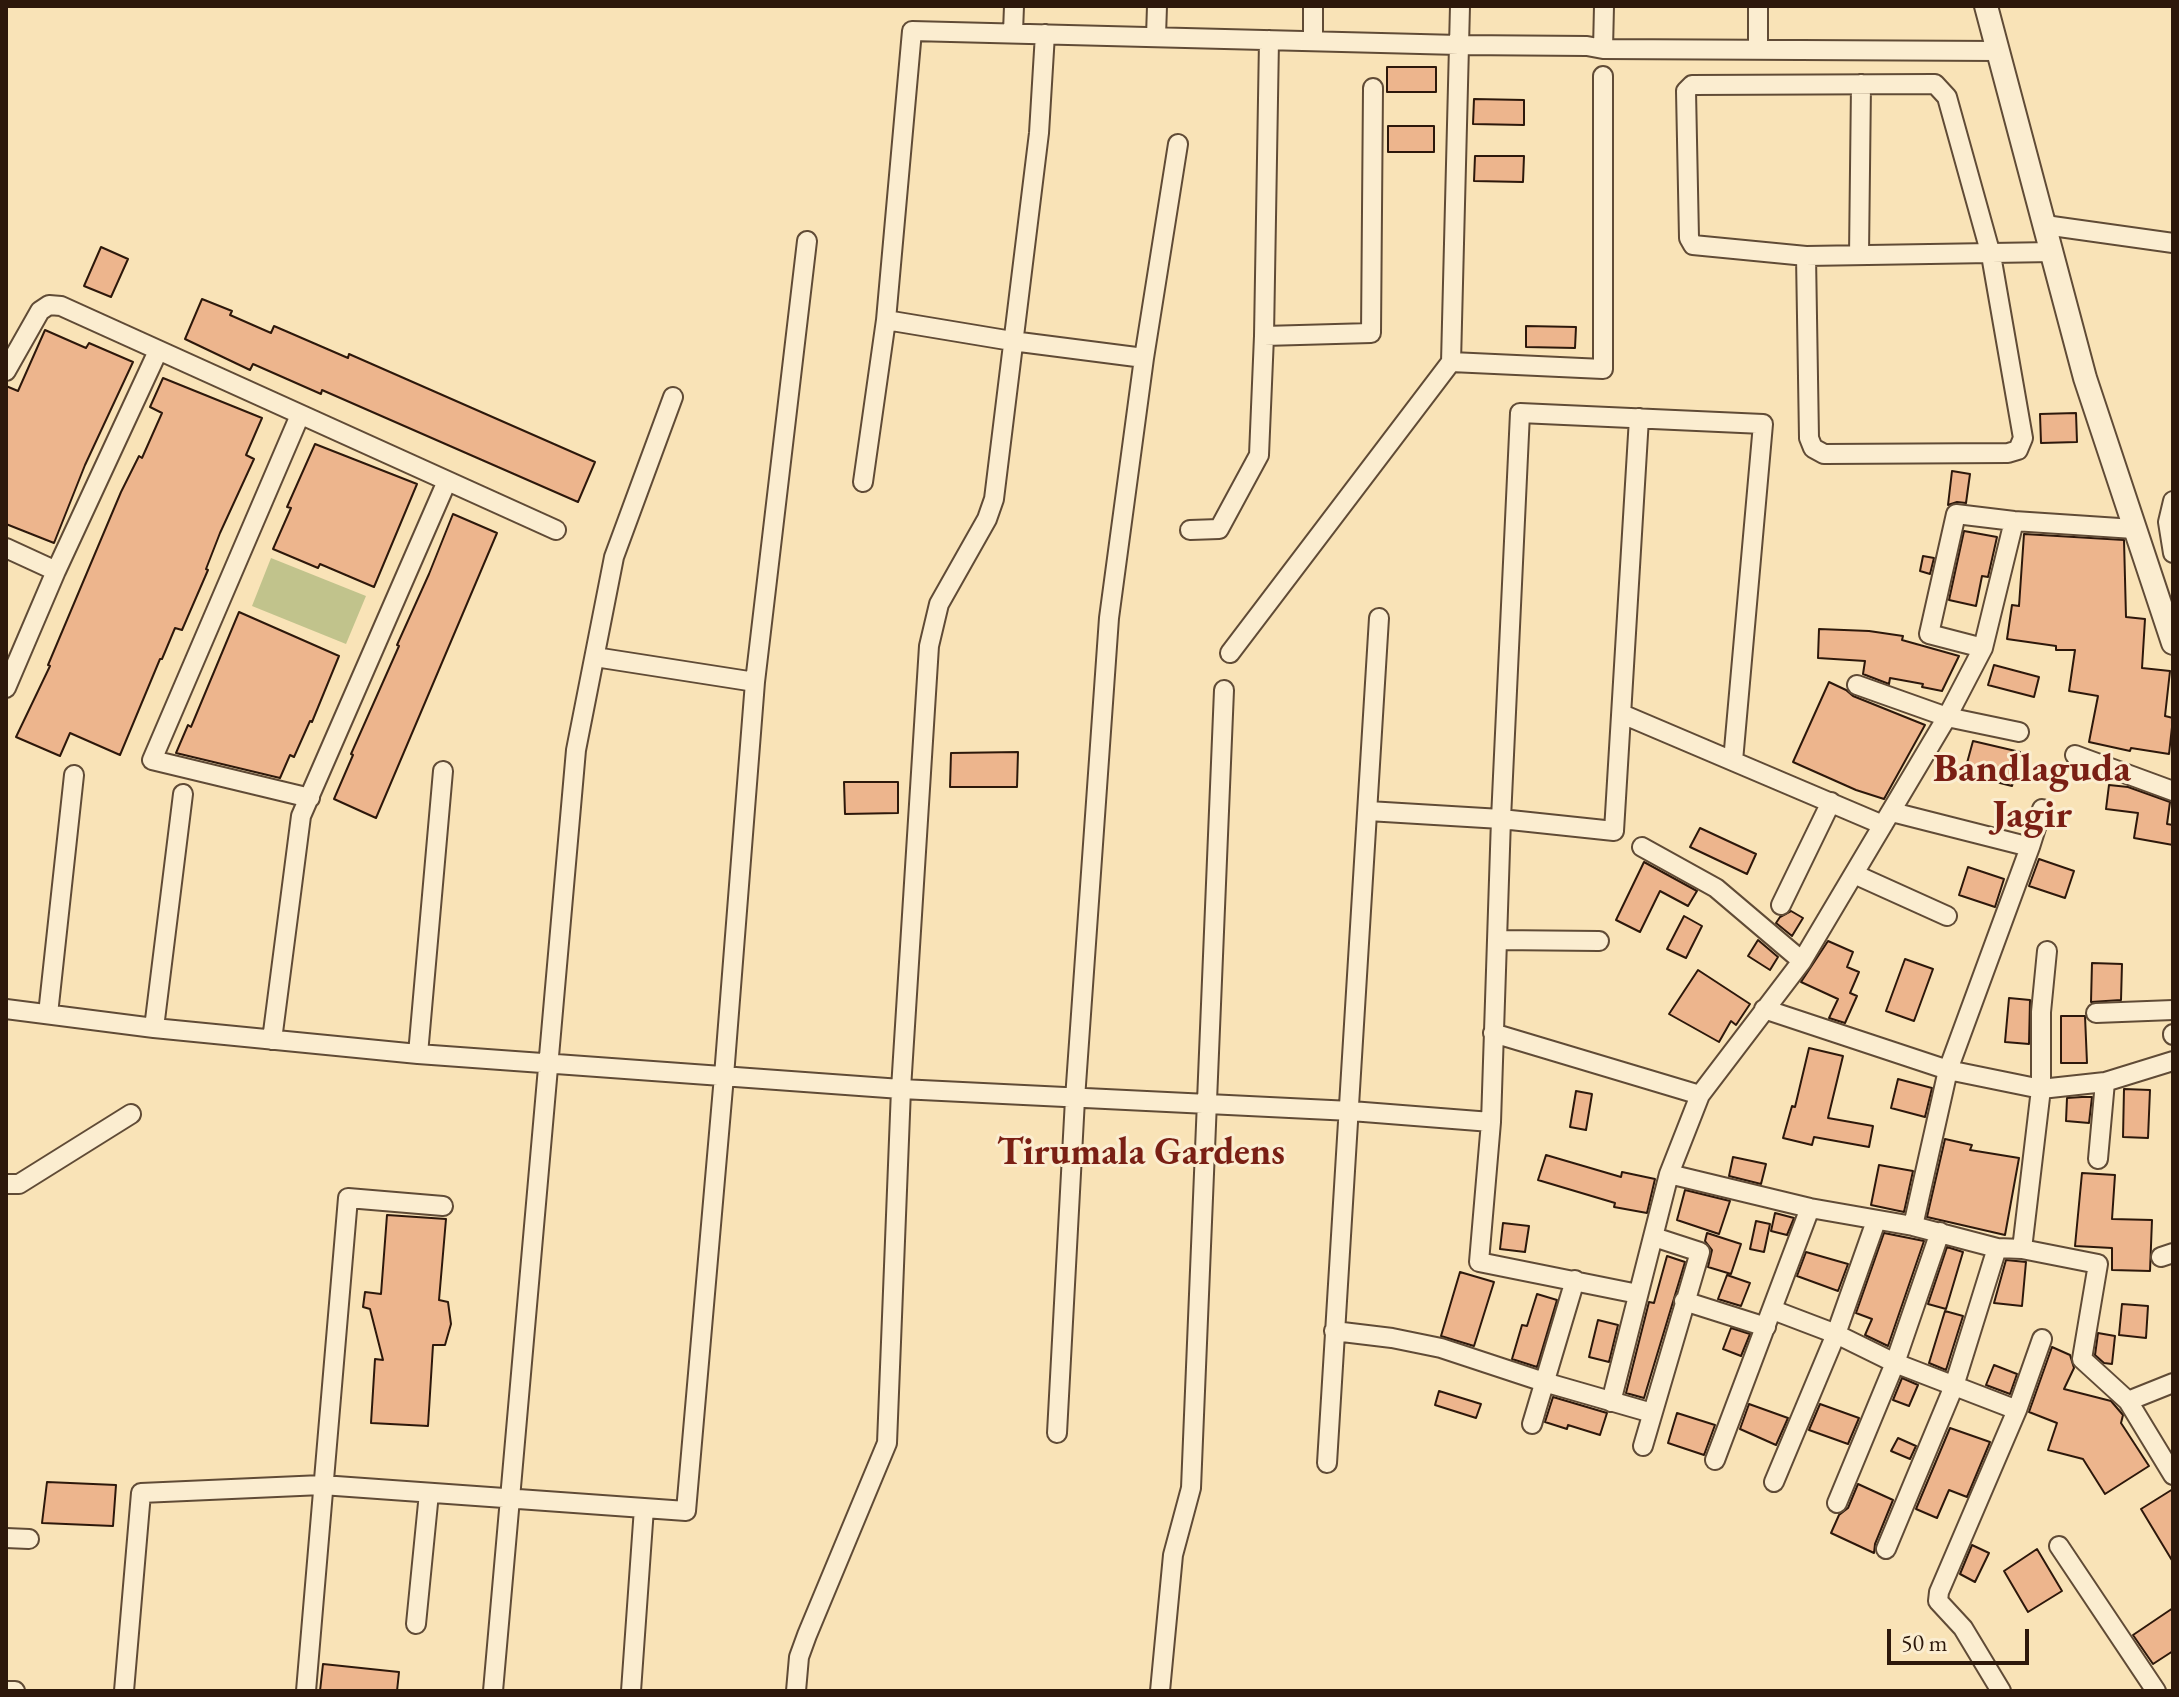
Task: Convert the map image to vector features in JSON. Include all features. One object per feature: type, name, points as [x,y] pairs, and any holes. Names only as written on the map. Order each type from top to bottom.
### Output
[{"type":"street","points":[[1013,32],[1014,6]]},
{"type":"street","points":[[1156,36],[1157,6]]},
{"type":"street","points":[[1313,6],[1313,41]]},
{"type":"street","points":[[1230,653],[1451,362],[1460,6]]},
{"type":"street","points":[[1603,49],[1604,6]]},
{"type":"street","points":[[1758,6],[1758,49]]},
{"type":"street","points":[[1986,6],[2085,378],[2172,635]]},
{"type":"street","points":[[863,482],[886,320],[912,31],[1587,46],[1603,49],[1998,51]]},
{"type":"street","points":[[796,1691],[799,1657],[807,1635],[887,1443],[901,1089],[929,646],[939,604],[987,519],[994,499],[1039,133],[1045,34]]},
{"type":"street","points":[[1190,530],[1219,529],[1259,455],[1269,40]]},
{"type":"street","points":[[1451,362],[1603,369],[1603,76]]},
{"type":"street","points":[[1859,255],[1861,84]]},
{"type":"street","points":[[1806,256],[1809,438],[1813,448],[1824,454],[2008,453],[2018,450],[2023,438],[1991,255],[1947,97],[1935,84],[1692,85],[1686,91],[1689,238],[1693,245],[1806,256],[1991,255],[2053,252]]},
{"type":"street","points":[[1264,336],[1371,333],[1373,88]]},
{"type":"street","points":[[1057,1433],[1075,1099],[1109,618],[1144,358],[1178,144]]},
{"type":"street","points":[[2045,225],[2173,243]]},
{"type":"street","points":[[124,1691],[141,1493],[322,1485],[686,1511],[755,682],[807,241]]},
{"type":"street","points":[[6,371],[40,311],[49,305],[61,306],[556,530]]},
{"type":"street","points":[[886,320],[1012,341],[1144,358]]},
{"type":"street","points":[[6,688],[56,571],[158,351]]},
{"type":"street","points":[[493,1691],[576,750],[614,557],[673,397]]},
{"type":"street","points":[[1638,1294],[1479,1262],[1491,1122],[1520,413],[1763,424],[1733,761]]},
{"type":"street","points":[[300,415],[152,760],[310,798]]},
{"type":"street","points":[[1368,811],[1501,819],[1614,831],[1639,418]]},
{"type":"street","points":[[272,1040],[299,827],[447,481]]},
{"type":"street","points":[[2173,501],[2168,522],[2173,553]]},
{"type":"street","points":[[1983,648],[1929,634],[1956,514],[2134,529]]},
{"type":"street","points":[[1611,1402],[1669,1174],[1700,1095],[1802,961],[1947,717],[1983,648],[2014,521]]},
{"type":"street","points":[[6,548],[56,571]]},
{"type":"street","points":[[1327,1463],[1379,618]]},
{"type":"street","points":[[595,657],[755,682]]},
{"type":"street","points":[[1857,685],[1947,717],[2019,732]]},
{"type":"street","points":[[1160,1691],[1173,1555],[1191,1488],[1224,690]]},
{"type":"street","points":[[1622,714],[1831,802],[1887,818],[2030,847]]},
{"type":"street","points":[[2075,755],[2173,791]]},
{"type":"street","points":[[418,1054],[443,771]]},
{"type":"street","points":[[48,1014],[74,775]]},
{"type":"street","points":[[154,1028],[183,794]]},
{"type":"street","points":[[1781,905],[1831,802]]},
{"type":"street","points":[[1913,1226],[1948,1070],[2042,809]]},
{"type":"street","points":[[1642,847],[1716,888],[1802,961]]},
{"type":"street","points":[[1854,874],[1947,916]]},
{"type":"street","points":[[1497,940],[1599,941]]},
{"type":"street","points":[[2022,1249],[2041,1089],[2041,1012],[2047,951]]},
{"type":"street","points":[[6,1009],[154,1028],[418,1054],[901,1089],[1351,1111],[1491,1122]]},
{"type":"street","points":[[1764,1009],[1948,1070],[2041,1089],[2105,1082],[2173,1061]]},
{"type":"street","points":[[2096,1013],[2173,1010]]},
{"type":"street","points":[[1493,1033],[1700,1095]]},
{"type":"street","points":[[2098,1159],[2105,1082]]},
{"type":"street","points":[[6,1184],[19,1184],[131,1114]]},
{"type":"street","points":[[1669,1174],[1810,1208],[1940,1232],[1997,1248],[2022,1249],[2098,1264],[2082,1359],[2128,1401],[2173,1475]]},
{"type":"street","points":[[306,1691],[348,1198],[443,1206]]},
{"type":"street","points":[[1715,1460],[1810,1208]]},
{"type":"street","points":[[1774,1482],[1836,1334],[1876,1221]]},
{"type":"street","points":[[1837,1503],[1895,1363],[1940,1232]]},
{"type":"street","points":[[1643,1446],[1700,1252],[1654,1237]]},
{"type":"street","points":[[1886,1549],[1954,1386],[1997,1248]]},
{"type":"street","points":[[1532,1424],[1575,1280]]},
{"type":"street","points":[[1684,1301],[1836,1334],[1895,1363],[2017,1410]]},
{"type":"street","points":[[1334,1331],[1441,1348],[1652,1413]]},
{"type":"street","points":[[2001,1691],[1963,1628],[1938,1601],[1939,1592],[2017,1410],[2042,1339]]},
{"type":"street","points":[[2128,1401],[2173,1383]]},
{"type":"street","points":[[416,1624],[429,1493]]},
{"type":"street","points":[[631,1691],[644,1508]]},
{"type":"street","points":[[6,1538],[29,1539]]},
{"type":"street","points":[[2059,1546],[2156,1691]]},
{"type":"street","points":[[6,1691],[15,1691]]},
{"type":"green space","points":[[271,558],[366,596],[346,644],[252,606]]},
{"type":"building","points":[[1387,67],[1436,67],[1436,92],[1387,92]]},
{"type":"building","points":[[1474,99],[1524,100],[1524,125],[1473,124]]},
{"type":"building","points":[[1388,126],[1434,126],[1434,152],[1388,152]]},
{"type":"building","points":[[1475,156],[1524,156],[1523,182],[1474,181]]},
{"type":"building","points":[[101,247],[128,259],[111,297],[84,286]]},
{"type":"building","points":[[202,299],[232,311],[230,315],[271,333],[274,326],[348,358],[349,354],[595,462],[578,502],[322,390],[321,394],[253,364],[250,370],[185,339]]},
{"type":"building","points":[[1526,326],[1576,327],[1575,348],[1526,347]]},
{"type":"building","points":[[45,330],[86,348],[89,343],[133,362],[85,465],[54,543],[6,524],[6,386],[18,391]]},
{"type":"building","points":[[163,378],[262,418],[246,455],[254,459],[220,533],[182,630],[175,628],[120,755],[70,733],[60,756],[16,737],[50,666],[121,492],[139,456],[142,458],[162,413],[150,407]]},
{"type":"building","points":[[2076,413],[2077,442],[2041,443],[2040,414]]},
{"type":"building","points":[[315,444],[417,484],[374,587],[320,564],[318,568],[273,549],[291,508],[287,507]]},
{"type":"building","points":[[1952,471],[1970,474],[1966,503],[1948,505]]},
{"type":"building","points":[[453,514],[497,533],[376,818],[334,799]]},
{"type":"building","points":[[1964,531],[1997,537],[1988,577],[1982,576],[1976,606],[1949,600]]},
{"type":"building","points":[[2024,534],[2124,540],[2126,617],[2145,619],[2142,668],[2170,671],[2165,716],[2173,718],[2169,754],[2131,748],[2130,751],[2089,742],[2098,696],[2069,691],[2075,650],[2056,650],[2056,646],[2007,639],[2012,605],[2019,606]]},
{"type":"building","points":[[1923,556],[1934,558],[1930,574],[1920,571]]},
{"type":"building","points":[[239,612],[339,656],[312,722],[294,757],[290,755],[280,778],[176,753],[188,725],[191,727]]},
{"type":"building","points":[[1819,629],[1903,636],[1902,640],[1959,656],[1942,691],[1890,678],[1889,684],[1863,674],[1865,661],[1818,658]]},
{"type":"building","points":[[1994,665],[2039,677],[2034,697],[1988,685]]},
{"type":"building","points":[[1829,682],[1853,696],[1925,725],[1884,799],[1793,762]]},
{"type":"building","points":[[1973,741],[2020,752],[2012,786],[1964,774]]},
{"type":"building","points":[[1018,752],[1017,787],[950,787],[951,753]]},
{"type":"building","points":[[844,782],[898,782],[898,813],[845,814]]},
{"type":"building","points":[[2109,785],[2128,787],[2170,802],[2167,824],[2173,825],[2173,845],[2134,838],[2138,813],[2106,809]]},
{"type":"building","points":[[1700,828],[1756,854],[1747,874],[1690,847]]},
{"type":"building","points":[[2039,859],[2074,871],[2065,898],[2029,886]]},
{"type":"building","points":[[1644,862],[1697,891],[1688,906],[1660,891],[1640,932],[1616,920]]},
{"type":"building","points":[[1968,867],[2004,879],[1995,907],[1959,895]]},
{"type":"building","points":[[1791,911],[1803,918],[1792,936],[1776,923]]},
{"type":"building","points":[[1684,916],[1702,926],[1686,958],[1667,949]]},
{"type":"building","points":[[1758,940],[1778,957],[1770,970],[1748,956]]},
{"type":"building","points":[[1828,941],[1853,952],[1847,967],[1859,972],[1850,993],[1857,996],[1845,1023],[1829,1018],[1838,999],[1801,982]]},
{"type":"building","points":[[1905,959],[1933,969],[1914,1021],[1886,1011]]},
{"type":"building","points":[[2092,963],[2122,964],[2121,1000],[2091,1002]]},
{"type":"building","points":[[1698,970],[1750,1004],[1736,1025],[1731,1021],[1719,1042],[1669,1014]]},
{"type":"building","points":[[2009,998],[2030,1000],[2029,1044],[2005,1042]]},
{"type":"building","points":[[2061,1016],[2085,1016],[2087,1063],[2061,1063]]},
{"type":"building","points":[[1809,1048],[1843,1056],[1828,1118],[1873,1126],[1869,1147],[1814,1137],[1812,1145],[1783,1138],[1792,1106],[1795,1107]]},
{"type":"building","points":[[1898,1079],[1932,1088],[1925,1117],[1891,1108]]},
{"type":"building","points":[[2124,1089],[2150,1090],[2148,1138],[2123,1137]]},
{"type":"building","points":[[1576,1091],[1592,1094],[1586,1130],[1570,1127]]},
{"type":"building","points":[[2092,1097],[2089,1123],[2066,1121],[2067,1098]]},
{"type":"building","points":[[1945,1139],[1972,1145],[1970,1150],[2019,1158],[2005,1235],[1927,1217]]},
{"type":"building","points":[[1546,1155],[1621,1177],[1622,1172],[1655,1179],[1647,1213],[1614,1207],[1615,1203],[1538,1180]]},
{"type":"building","points":[[1733,1157],[1766,1164],[1761,1184],[1729,1176]]},
{"type":"building","points":[[1879,1165],[1913,1171],[1904,1212],[1871,1205]]},
{"type":"building","points":[[2082,1173],[2115,1175],[2112,1219],[2152,1220],[2150,1271],[2112,1270],[2112,1248],[2075,1246]]},
{"type":"building","points":[[1685,1190],[1730,1201],[1719,1234],[1677,1220]]},
{"type":"building","points":[[1775,1213],[1794,1218],[1787,1235],[1771,1231]]},
{"type":"building","points":[[387,1215],[446,1219],[439,1300],[448,1302],[451,1324],[445,1345],[433,1345],[428,1426],[371,1423],[375,1359],[383,1360],[370,1309],[363,1307],[365,1292],[381,1294]]},
{"type":"building","points":[[1756,1221],[1770,1224],[1764,1252],[1750,1249]]},
{"type":"building","points":[[1503,1223],[1529,1226],[1525,1252],[1500,1249]]},
{"type":"building","points":[[1707,1233],[1741,1244],[1731,1274],[1708,1267],[1712,1250],[1705,1241]]},
{"type":"building","points":[[1884,1233],[1924,1241],[1888,1346],[1865,1335],[1872,1319],[1856,1313]]},
{"type":"building","points":[[1947,1247],[1963,1252],[1946,1309],[1928,1304]]},
{"type":"building","points":[[1806,1252],[1848,1264],[1838,1291],[1797,1276]]},
{"type":"building","points":[[1667,1256],[1685,1262],[1644,1398],[1626,1393],[1649,1302],[1654,1303]]},
{"type":"building","points":[[2006,1260],[2026,1262],[2022,1306],[1994,1303]]},
{"type":"building","points":[[1460,1272],[1494,1282],[1474,1346],[1441,1336]]},
{"type":"building","points":[[1727,1275],[1750,1283],[1741,1306],[1718,1299]]},
{"type":"building","points":[[1537,1294],[1557,1300],[1537,1367],[1512,1359],[1522,1325],[1527,1326]]},
{"type":"building","points":[[2122,1304],[2148,1306],[2146,1338],[2119,1335]]},
{"type":"building","points":[[1945,1311],[1963,1316],[1946,1370],[1929,1363]]},
{"type":"building","points":[[1598,1320],[1618,1325],[1609,1362],[1589,1357]]},
{"type":"building","points":[[1731,1328],[1750,1334],[1741,1356],[1723,1349]]},
{"type":"building","points":[[2098,1333],[2115,1336],[2112,1364],[2104,1363],[2095,1355]]},
{"type":"building","points":[[2052,1347],[2070,1355],[2074,1368],[2064,1389],[2111,1401],[2123,1415],[2121,1423],[2149,1466],[2105,1494],[2083,1459],[2048,1450],[2057,1423],[2029,1412]]},
{"type":"building","points":[[1994,1365],[2017,1374],[2010,1394],[1986,1385]]},
{"type":"building","points":[[1902,1378],[1918,1385],[1909,1406],[1893,1400]]},
{"type":"building","points":[[1439,1391],[1481,1404],[1476,1418],[1435,1405]]},
{"type":"building","points":[[1553,1397],[1607,1413],[1600,1435],[1545,1422]]},
{"type":"building","points":[[1749,1404],[1788,1418],[1776,1445],[1740,1429]]},
{"type":"building","points":[[1820,1404],[1859,1418],[1848,1444],[1809,1430]]},
{"type":"building","points":[[1677,1413],[1715,1425],[1704,1455],[1668,1443]]},
{"type":"building","points":[[1950,1428],[1990,1442],[1967,1497],[1949,1490],[1937,1518],[1916,1509]]},
{"type":"building","points":[[1898,1438],[1916,1446],[1910,1459],[1891,1451]]},
{"type":"building","points":[[47,1482],[116,1485],[113,1526],[42,1523]]},
{"type":"building","points":[[1858,1484],[1893,1500],[1874,1553],[1831,1533],[1839,1515],[1848,1508]]},
{"type":"building","points":[[2173,1489],[2173,1562],[2141,1509]]},
{"type":"building","points":[[1972,1545],[1989,1553],[1975,1582],[1960,1574]]},
{"type":"building","points":[[2037,1549],[2062,1591],[2028,1612],[2004,1571]]},
{"type":"building","points":[[2173,1608],[2173,1651],[2153,1664],[2133,1635]]},
{"type":"building","points":[[323,1664],[399,1672],[397,1691],[320,1691]]},
{"type":"district","name":"Bandlaguda Jagir","points":[[2032,793]]},
{"type":"district","name":"Tirumala Gardens","points":[[1141,1154]]}]
